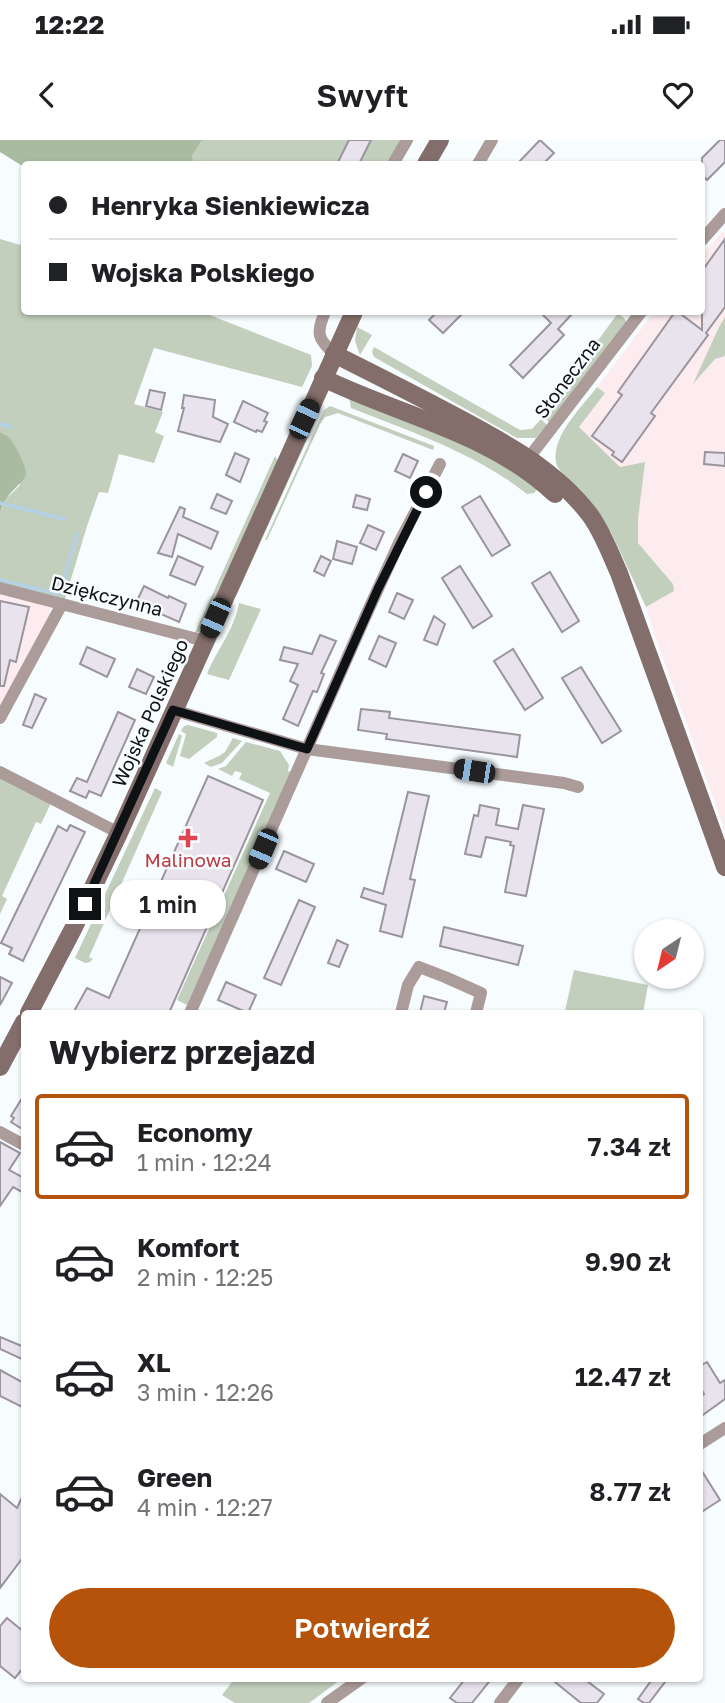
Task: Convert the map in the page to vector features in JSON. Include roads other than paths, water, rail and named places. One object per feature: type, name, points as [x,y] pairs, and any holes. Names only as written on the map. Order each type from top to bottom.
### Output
[{"type":"street","points":[[395,161],[407,140]]},
{"type":"street","points":[[428,161],[440,140]]},
{"type":"street","points":[[480,161],[492,140]]},
{"type":"street","points":[[705,237],[725,214]]},
{"type":"street","points":[[324,315],[319,335],[334,354],[482,430],[525,463]]},
{"type":"street","name":"Wojska Polskiego","points":[[31,1010],[119,833],[353,315]]},
{"type":"street","name":"Słoneczna","points":[[525,463],[639,315]]},
{"type":"street","points":[[323,378],[555,478],[590,516],[619,573],[725,867]]},
{"type":"street","points":[[191,1010],[394,555],[440,464]]},
{"type":"street","name":"Dziękczynna","points":[[0,588],[205,641]]},
{"type":"street","points":[[0,718],[62,604]]},
{"type":"street","points":[[173,710],[307,749],[578,787]]},
{"type":"street","points":[[0,772],[119,833]]},
{"type":"street","points":[[402,1010],[408,985],[419,967],[481,993],[477,1010]]},
{"type":"street","points":[[0,1067],[21,1028]]},
{"type":"street","points":[[0,1132],[21,1143]]},
{"type":"street","points":[[703,1442],[725,1428]]},
{"type":"street","points":[[327,1703],[356,1682]]},
{"type":"street","points":[[500,1703],[516,1682]]},
{"type":"waterway","points":[[0,424],[11,427]]},
{"type":"waterway","points":[[0,503],[64,519]]},
{"type":"waterway","points":[[0,580],[58,594],[61,592],[77,533]]},
{"type":"place","name":"Malinowa","points":[[188,838]]}]
